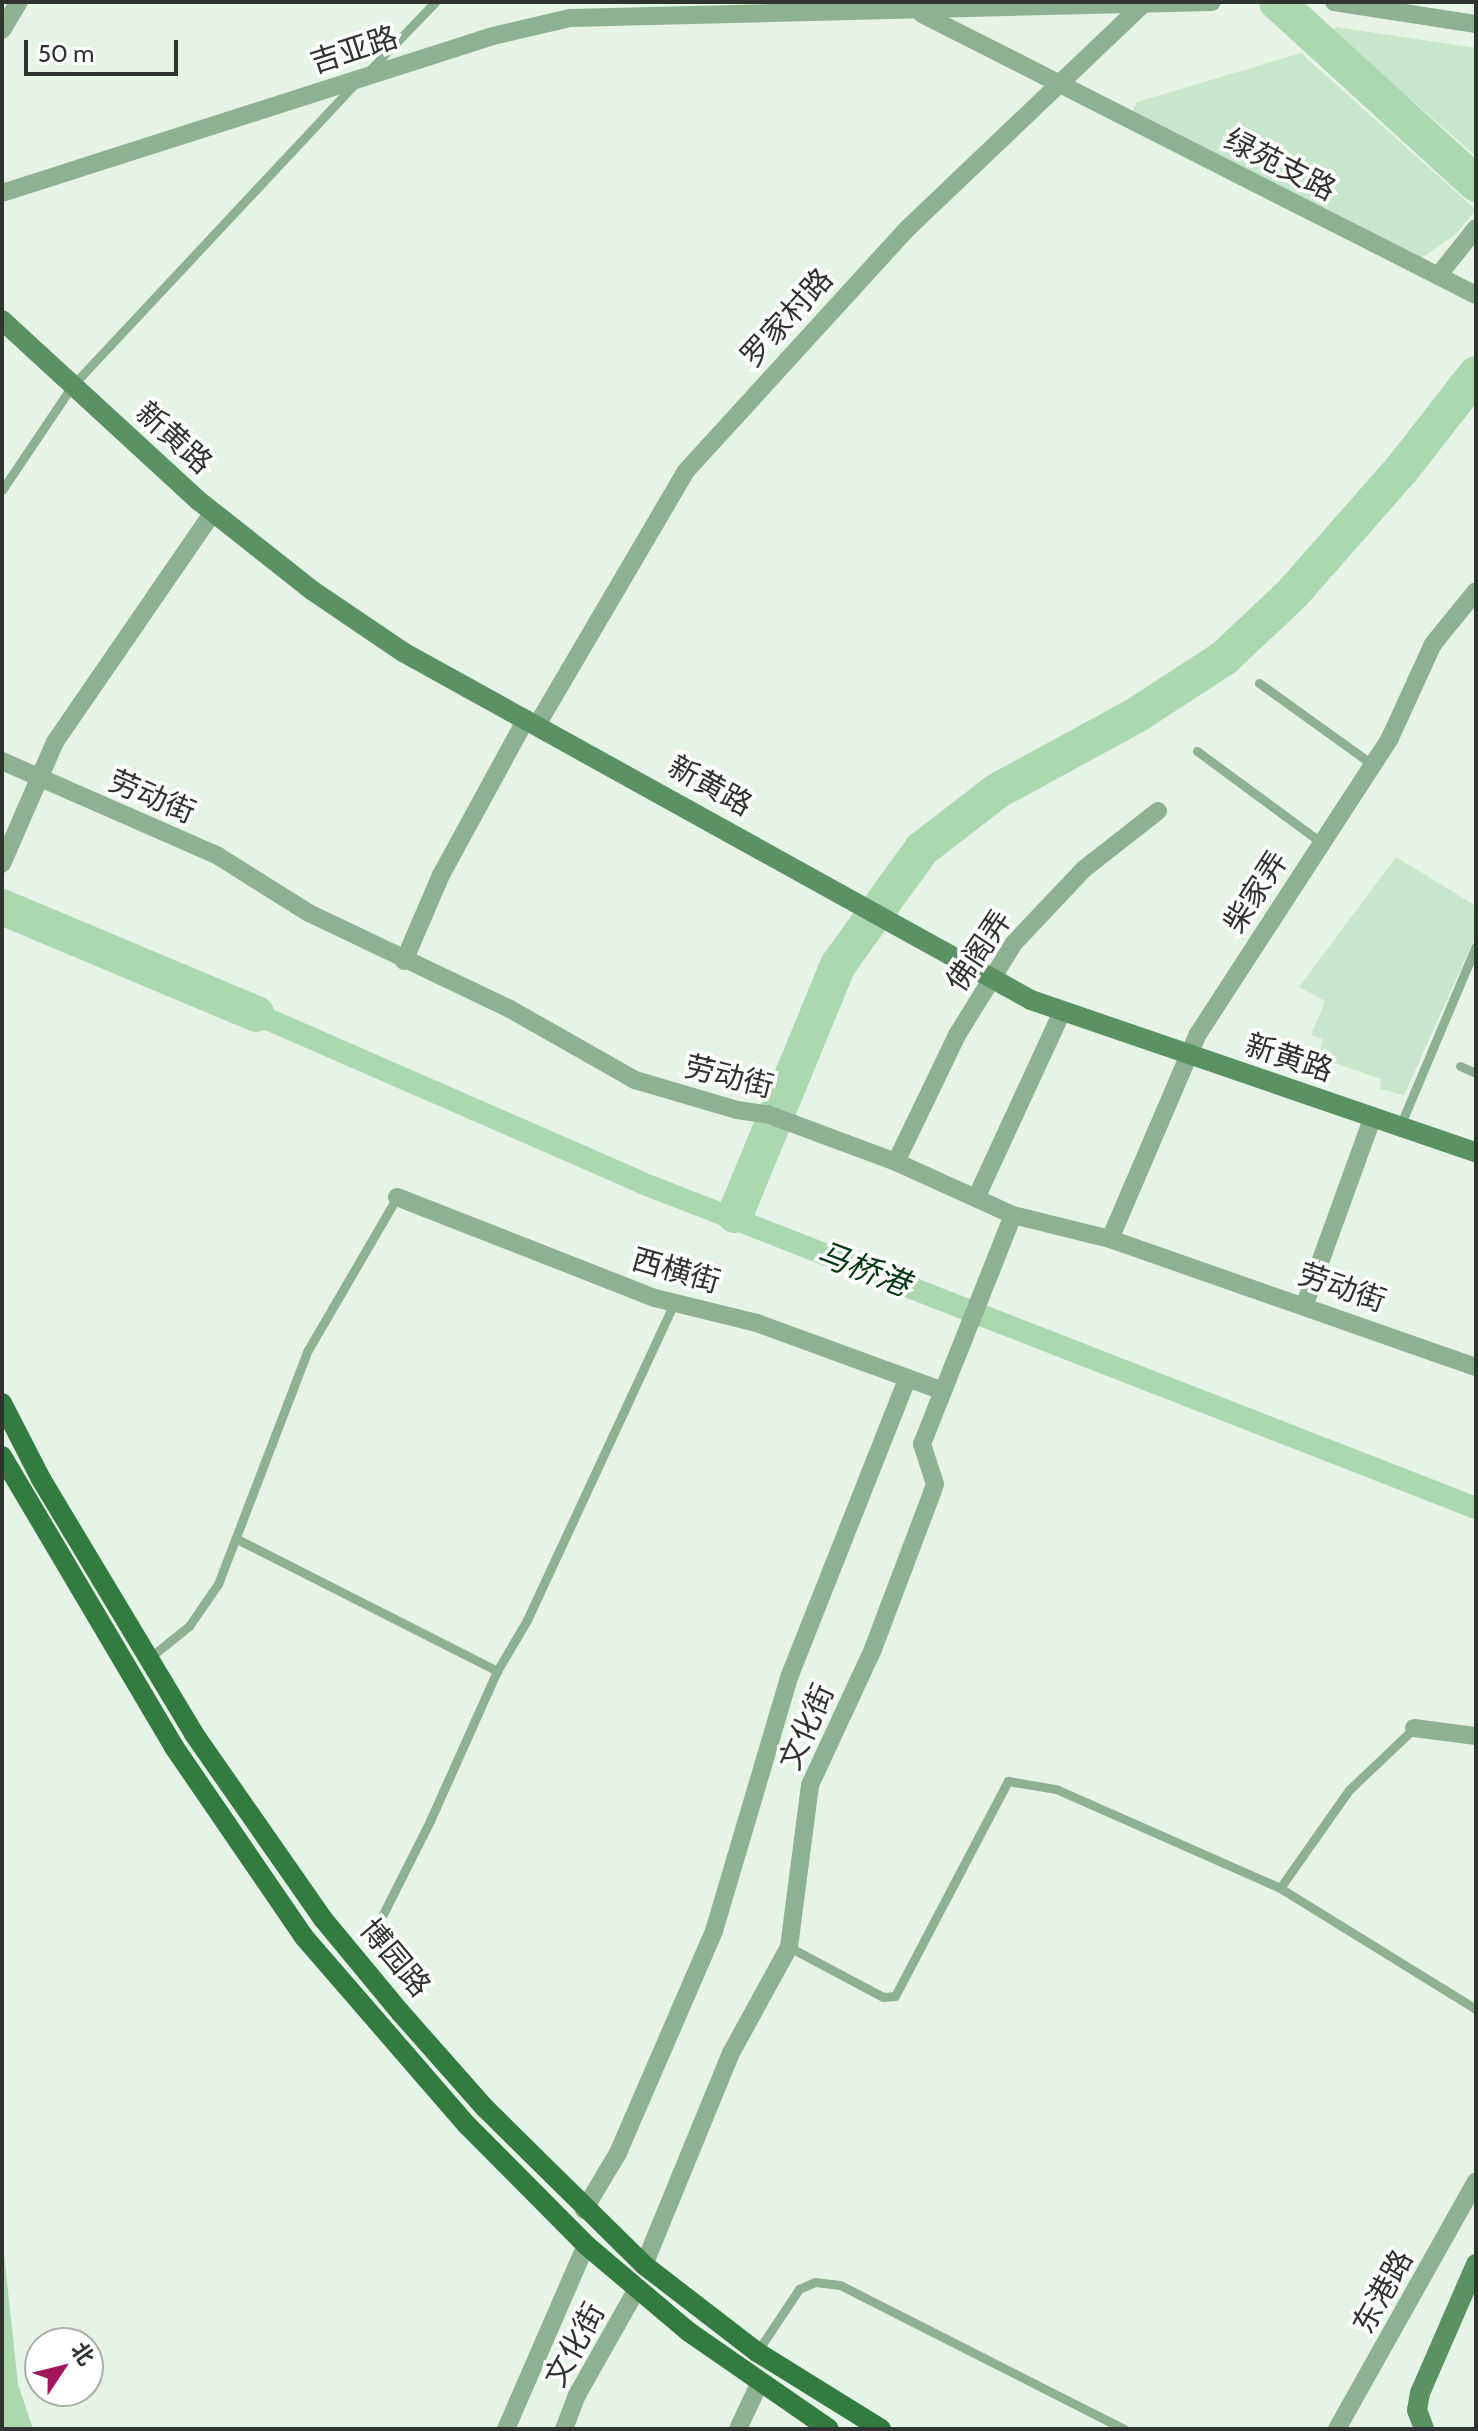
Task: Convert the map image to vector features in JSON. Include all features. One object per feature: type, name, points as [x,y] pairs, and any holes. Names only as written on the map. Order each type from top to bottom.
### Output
[{"type":"main road","name":"博园路","points":[[2,1403],[41,1479],[148,1659],[323,1919],[485,2108],[584,2210],[644,2265],[757,2352],[881,2429]]},
{"type":"main road","name":"博园路","points":[[2,1456],[167,1735],[304,1937],[467,2125],[586,2245],[759,2384],[829,2429]]},
{"type":"street","points":[[2,30],[19,2]]},
{"type":"street","name":"吉亚路","points":[[2,193],[363,77],[570,18],[919,13],[1212,2]]},
{"type":"street","points":[[1334,2],[1380,4],[1476,24]]},
{"type":"street","name":"罗家村路","points":[[404,961],[434,889],[531,722],[686,471],[899,237],[1142,5]]},
{"type":"street","name":"绿苑支路","points":[[919,13],[1476,295]]},
{"type":"street","points":[[1438,276],[1476,228]]},
{"type":"street","name":"新黄路","points":[[2,320],[213,512],[360,624],[531,722],[856,900],[990,980],[1061,1014],[1476,1152]]},
{"type":"street","points":[[2,864],[36,778],[55,742],[213,512]]},
{"type":"street","name":"柴家弄","points":[[1110,1239],[1187,1056],[1398,725],[1433,644],[1476,591]]},
{"type":"street","name":"劳动街","points":[[2,761],[218,856],[309,913],[510,1009],[635,1080],[737,1110],[776,1117],[896,1162],[977,1196],[1013,1215],[1110,1239],[1305,1304],[1476,1367]]},
{"type":"street","name":"佛阁弄","points":[[896,1162],[990,980],[1060,892],[1158,811]]},
{"type":"street","points":[[977,1196],[1061,1014]]},
{"type":"street","points":[[1305,1304],[1373,1116]]},
{"type":"street","name":"西横街","points":[[397,1197],[674,1303],[757,1323],[943,1391]]},
{"type":"street","name":"文化街","points":[[644,2265],[731,2053],[789,1947],[810,1785],[879,1634],[932,1493],[933,1476],[921,1453],[1013,1215]]},
{"type":"street","points":[[584,2210],[618,2153],[714,1931],[790,1675],[907,1379]]},
{"type":"street","points":[[1414,1728],[1476,1736]]},
{"type":"street","name":"东港路","points":[[1337,2429],[1476,2181]]},
{"type":"street","points":[[506,2429],[586,2245]]},
{"type":"street","points":[[1424,2429],[1417,2410],[1420,2393],[1476,2264]]},
{"type":"street","name":"文化街","points":[[564,2429],[577,2395],[637,2289]]},
{"type":"street","points":[[738,2429],[759,2384]]},
{"type":"lane","points":[[2,490],[72,386],[435,2]]},
{"type":"lane","points":[[897,2],[919,13]]},
{"type":"lane","points":[[1259,683],[1373,765]]},
{"type":"lane","points":[[1197,751],[1322,843]]},
{"type":"lane","points":[[1400,1126],[1476,946]]},
{"type":"lane","points":[[1460,1066],[1476,1073]]},
{"type":"lane","points":[[148,1659],[205,1608],[237,1539],[308,1350],[397,1197]]},
{"type":"lane","points":[[373,1934],[430,1821],[497,1671],[527,1620],[674,1303]]},
{"type":"lane","points":[[237,1539],[497,1671]]},
{"type":"lane","points":[[1280,1888],[1349,1790],[1414,1728]]},
{"type":"lane","points":[[789,1947],[883,1997],[895,1996],[1008,1781],[1056,1789],[1280,1888],[1476,2009]]},
{"type":"lane","points":[[757,2352],[799,2289],[815,2282],[840,2285],[1124,2429]]},
{"type":"shaded area","points":[[1336,27],[1476,48],[1476,156],[1332,31]]},
{"type":"shaded area","points":[[1301,53],[1476,210],[1454,236],[1421,258],[1132,112],[1137,102]]},
{"type":"shaded area","points":[[1396,857],[1476,906],[1476,935],[1404,1095],[1380,1089],[1381,1079],[1318,1057],[1323,1039],[1311,1035],[1325,1001],[1299,987]]},
{"type":"shaded area","points":[[2,2236],[18,2384],[33,2429],[2,2429]]},
{"type":"waterway","points":[[1277,2],[1476,184]]},
{"type":"waterway","points":[[735,1215],[838,965],[922,849],[997,791],[1138,714],[1224,658],[1292,594],[1402,469],[1476,374]]},
{"type":"waterway","points":[[2,907],[256,1014]]},
{"type":"waterway","name":"马桥港","points":[[256,1014],[642,1183],[1476,1508]]}]
